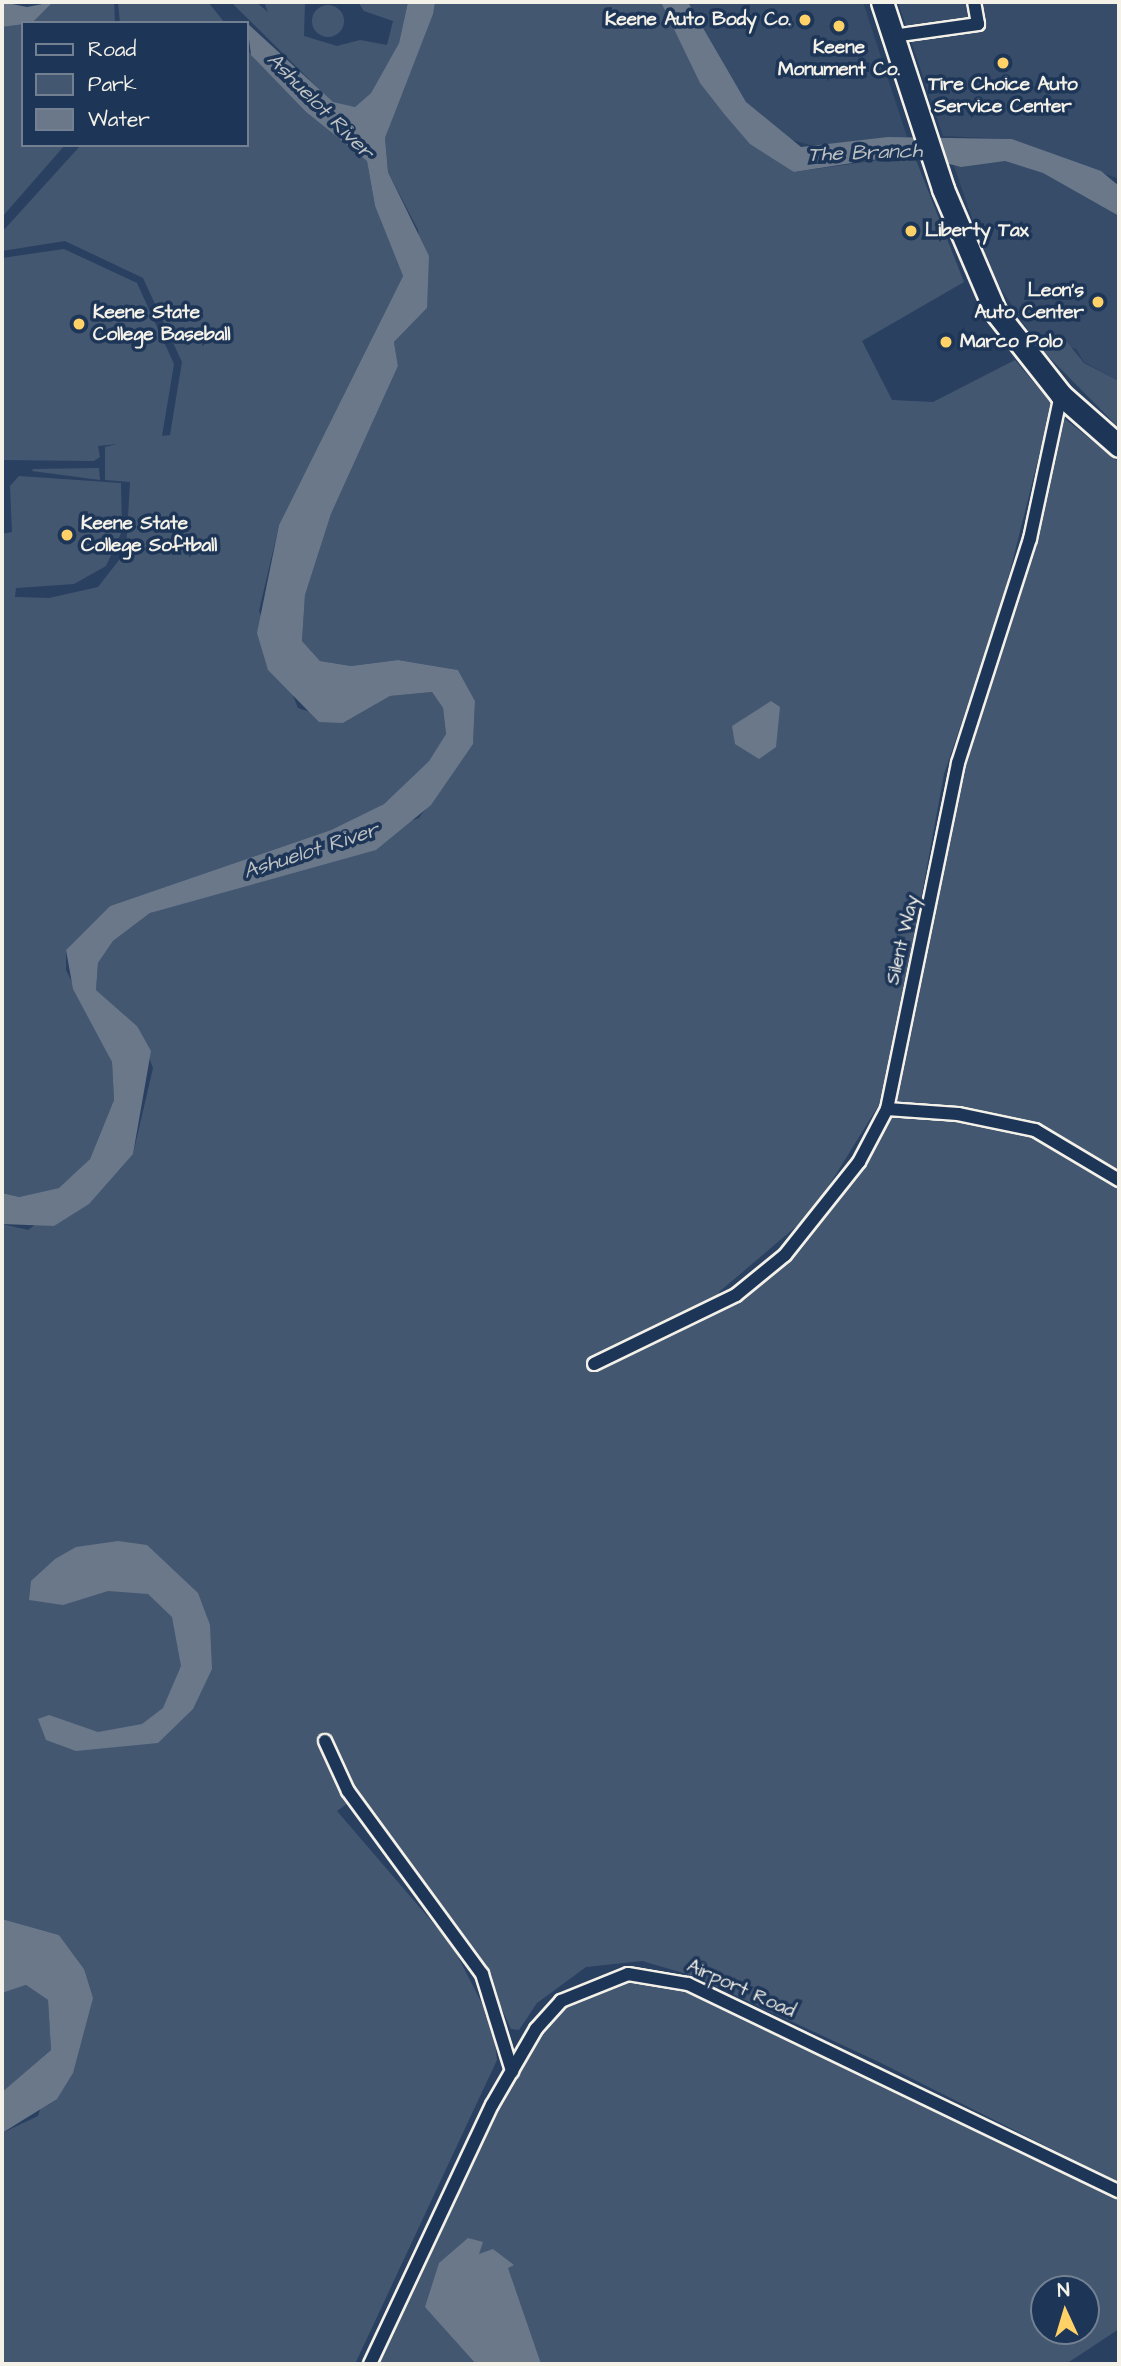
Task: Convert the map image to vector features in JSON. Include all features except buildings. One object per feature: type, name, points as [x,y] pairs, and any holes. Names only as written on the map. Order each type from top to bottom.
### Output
[{"type":"highway","points":[[882,2],[940,180],[995,311],[1061,395],[1119,446]]},
{"type":"street","points":[[893,36],[978,24],[974,2]]},
{"type":"street","name":"Silent Way","points":[[594,1364],[736,1295],[786,1255],[852,1171],[887,1109],[958,763],[1024,561],[1061,395]]},
{"type":"street","points":[[887,1109],[958,1114],[1035,1130],[1119,1180]]},
{"type":"street","points":[[325,1741],[348,1791],[482,1974],[512,2071]]},
{"type":"street","name":"Airport Road","points":[[370,2364],[512,2071],[561,2001],[593,1983],[654,1973],[751,2012],[1119,2191]]},
{"type":"shaded area","points":[[688,2],[863,2],[907,137],[821,148],[781,137],[746,102]]},
{"type":"shaded area","points":[[898,2],[1119,2],[1119,179],[1012,139],[943,136]]},
{"type":"shaded area","points":[[1005,161],[1043,173],[1119,216],[1119,381],[1084,362],[1076,349],[1049,339],[1039,347],[991,273],[954,166]]},
{"type":"green space","points":[[53,2],[114,2],[115,21],[34,21]]},
{"type":"green space","points":[[118,2],[208,2],[223,21],[120,21]]},
{"type":"green space","points":[[231,2],[256,2],[268,12],[264,2],[305,2],[304,36],[337,46],[360,40],[387,45],[393,21],[364,11],[358,2],[408,2],[399,43],[371,93],[355,107],[333,103]]},
{"type":"green space","points":[[435,2],[661,2],[794,172],[914,155],[964,282],[862,341],[892,400],[933,402],[1015,360],[1052,404],[1001,607],[944,774],[885,1095],[812,1213],[719,1292],[723,1309],[800,1251],[855,1180],[889,1118],[961,763],[1060,415],[1119,462],[1119,2183],[881,2063],[694,1976],[642,1961],[586,1967],[537,2003],[519,2030],[511,2029],[479,1959],[358,1796],[337,1811],[452,1945],[493,2025],[497,2060],[355,2364],[2,2364],[2,2133],[38,2116],[84,1969],[59,1935],[2,1919],[2,1224],[28,1230],[133,1154],[153,1068],[137,1026],[96,990],[98,963],[113,941],[150,913],[419,818],[473,743],[475,701],[458,670],[398,660],[351,666],[320,661],[302,641],[305,595],[331,514],[398,366],[394,342],[427,308],[418,230],[388,172],[385,138]]},
{"type":"green space","points":[[328,5],[340,9],[344,21],[340,33],[328,37],[316,33],[312,21],[316,9]]},
{"type":"green space","points":[[21,24],[21,147],[63,147],[2,217],[2,27]]},
{"type":"green space","points":[[248,51],[306,112],[367,161],[375,206],[403,276],[279,525],[259,611],[298,708],[343,723],[390,696],[432,692],[443,708],[446,734],[429,761],[384,804],[331,830],[110,906],[66,950],[66,970],[112,1062],[114,1100],[90,1159],[60,1188],[19,1197],[2,1193],[2,534],[12,532],[10,486],[19,476],[121,483],[122,531],[106,566],[74,584],[16,588],[15,597],[49,598],[98,587],[126,551],[130,482],[105,480],[105,447],[117,444],[98,446],[100,457],[94,461],[2,460],[2,258],[64,249],[137,283],[174,364],[162,436],[170,435],[182,362],[143,278],[65,241],[2,251],[2,232],[79,147],[248,147]]},
{"type":"green space","points":[[1063,337],[1084,363],[1119,381],[1119,428],[1039,347]]},
{"type":"green space","points":[[99,468],[100,480],[32,471],[33,469]]},
{"type":"green space","points":[[653,1977],[1119,2198],[1119,2329],[1100,2342],[1100,2275],[1030,2275],[1030,2345],[1095,2345],[1066,2364],[378,2364],[499,2105],[546,2024],[573,1998],[616,1981]]},
{"type":"green space","points":[[26,1985],[48,2000],[51,2050],[2,2092],[2,1993]]},
{"type":"water","points":[[2,2],[27,7],[53,2],[34,21],[21,21],[21,24],[2,27]]},
{"type":"water","name":"Ashuelot River","points":[[408,2],[435,2],[433,14],[385,138],[388,172],[429,256],[427,308],[394,342],[398,366],[331,514],[305,595],[302,641],[320,661],[351,666],[398,660],[458,670],[475,701],[473,744],[431,805],[376,850],[150,913],[113,941],[98,963],[96,990],[137,1026],[151,1051],[133,1154],[89,1204],[54,1226],[2,1224],[2,1193],[19,1197],[59,1188],[90,1159],[114,1100],[112,1062],[73,989],[66,950],[110,906],[331,830],[384,804],[429,761],[446,734],[443,708],[432,692],[390,696],[343,723],[319,722],[268,670],[257,633],[279,525],[403,276],[375,206],[367,161],[306,112],[251,55],[248,24],[333,102],[355,107],[371,93],[399,43]]},
{"type":"water","name":"The Branch","points":[[661,2],[688,2],[746,102],[801,147],[888,137],[1012,139],[1101,171],[1119,186],[1119,216],[1043,173],[1005,161],[961,167],[910,154],[794,172],[750,144],[725,115],[700,83]]},
{"type":"water","points":[[771,701],[780,707],[776,747],[759,759],[735,744],[732,726]]},
{"type":"water","points":[[118,1541],[147,1545],[198,1593],[210,1625],[212,1669],[193,1709],[158,1743],[76,1751],[46,1740],[38,1719],[49,1715],[98,1732],[142,1724],[163,1708],[181,1666],[172,1617],[148,1594],[108,1591],[63,1605],[29,1600],[31,1581],[55,1559],[76,1547]]},
{"type":"water","points":[[2,1919],[59,1935],[84,1969],[93,1998],[73,2073],[57,2099],[2,2133],[2,2092],[51,2050],[48,2000],[26,1985],[2,1993]]},
{"type":"water","points":[[468,2238],[483,2242],[479,2254],[493,2249],[514,2265],[508,2268],[541,2364],[476,2364],[425,2307],[439,2263]]},
{"type":"place","name":"Keene Auto Body Co.","points":[[805,20]]},
{"type":"place","name":"Keene Monument Co.","points":[[839,26]]},
{"type":"place","name":"Tire Choice Auto Service Center","points":[[1003,63]]},
{"type":"place","name":"Liberty Tax","points":[[911,231]]},
{"type":"place","name":"Leon's Auto Center","points":[[1098,302]]},
{"type":"place","name":"Keene State College Baseball","points":[[79,324]]},
{"type":"place","name":"Marco Polo","points":[[946,342]]},
{"type":"place","name":"Keene State College Softball","points":[[67,535]]}]
